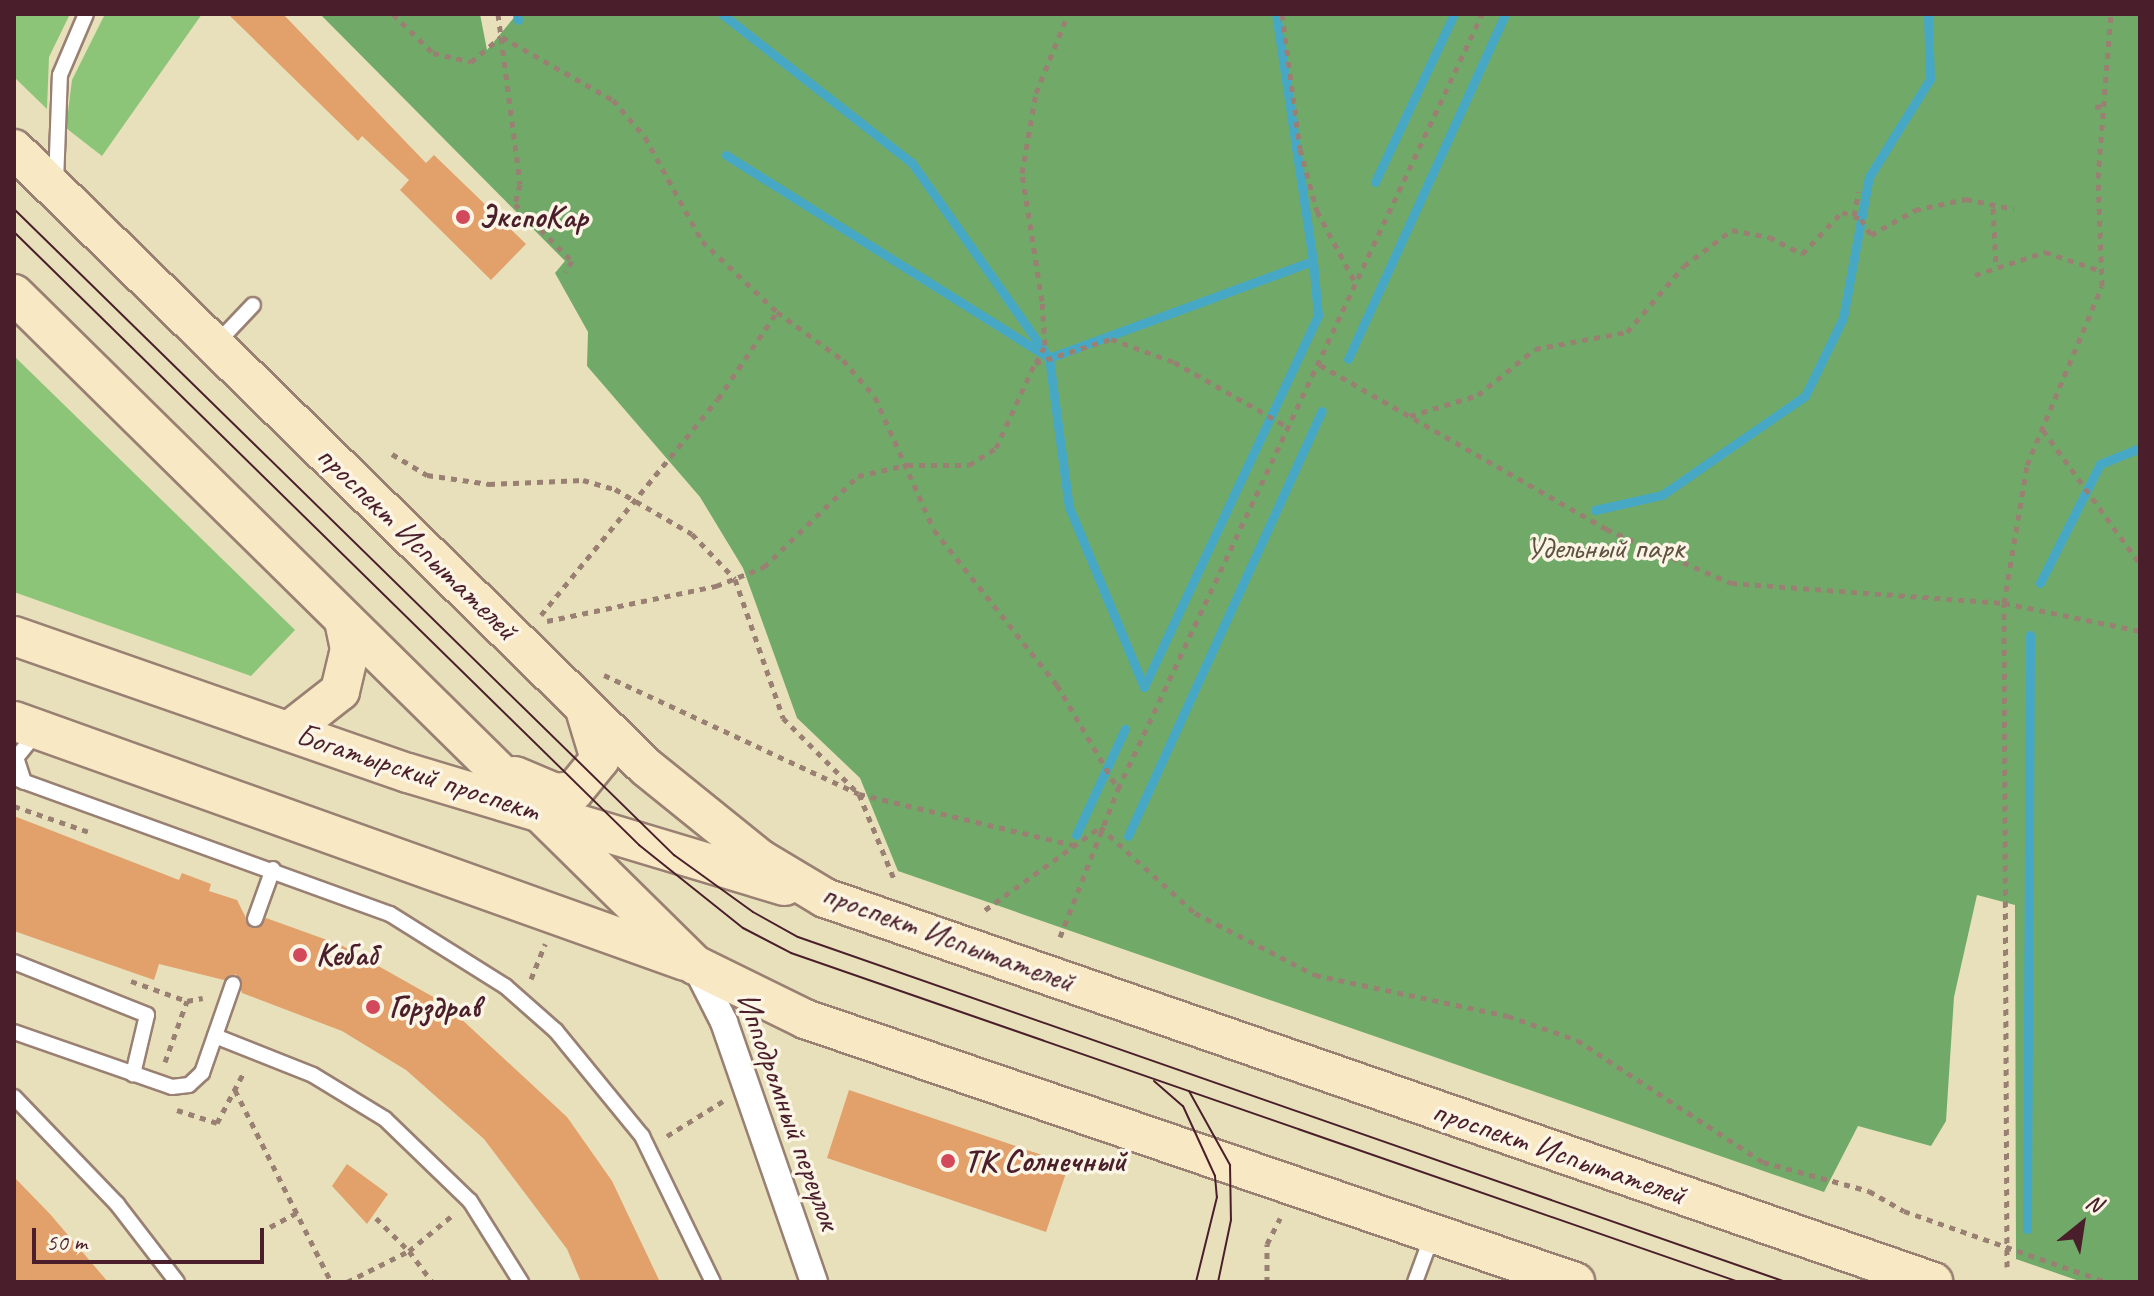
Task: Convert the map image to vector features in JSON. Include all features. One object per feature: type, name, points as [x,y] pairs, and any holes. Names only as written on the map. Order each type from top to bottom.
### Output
[{"type":"main road","name":"проспект Испытателей","points":[[14,149],[214,346],[591,687],[760,859],[825,898],[1933,1282]]},
{"type":"main road","points":[[14,294],[344,620],[549,817],[695,965]]},
{"type":"main road","points":[[289,731],[340,691],[350,649],[344,620]]},
{"type":"main road","name":"Богатырский проспект","points":[[14,636],[549,817],[825,898]]},
{"type":"main road","points":[[498,767],[535,787],[574,791],[600,759],[601,740],[591,687]]},
{"type":"main road","points":[[28,726],[695,965],[805,1019],[1575,1282]]},
{"type":"street","name":"Ипподромный переулок","points":[[695,965],[724,1022],[814,1282]]},
{"type":"lane","points":[[56,191],[60,75],[86,14]]},
{"type":"lane","points":[[214,346],[253,305]]},
{"type":"lane","points":[[28,726],[16,758],[19,780],[273,869],[390,914],[517,997],[602,1081],[642,1136],[713,1282]]},
{"type":"lane","points":[[255,919],[273,869]]},
{"type":"lane","points":[[14,962],[147,1015],[133,1074]]},
{"type":"lane","points":[[14,1032],[133,1074],[189,1085],[202,1073],[233,984]]},
{"type":"lane","points":[[215,1036],[313,1075],[385,1119],[470,1201],[521,1282]]},
{"type":"lane","points":[[14,1097],[108,1193],[177,1282]]},
{"type":"lane","points":[[1415,1282],[1433,1233]]},
{"type":"path","points":[[393,14],[433,53],[471,62],[502,37]]},
{"type":"path","points":[[498,14],[520,184],[515,204],[572,261],[565,272]]},
{"type":"path","points":[[547,621],[735,579],[764,567],[858,476],[907,465],[969,465],[996,448],[1045,345],[1042,301],[1022,173],[1036,93],[1068,14]]},
{"type":"path","points":[[1282,14],[1304,161],[1317,211],[1356,284]]},
{"type":"path","points":[[1060,937],[1100,827],[1320,365],[1482,14]]},
{"type":"path","points":[[2007,1267],[2004,603],[2027,465],[2102,271],[2103,106],[2111,14]]},
{"type":"path","points":[[502,37],[613,100],[645,137],[702,241],[777,312],[843,360],[875,397],[934,530],[1057,685],[1118,789]]},
{"type":"path","points":[[2095,107],[2103,106]]},
{"type":"path","points":[[1854,216],[1859,191]]},
{"type":"path","points":[[1854,216],[1871,235],[1915,210],[1966,199],[1993,208],[2014,209]]},
{"type":"path","points":[[1993,208],[1996,266]]},
{"type":"path","points":[[1409,417],[1478,395],[1535,349],[1627,332],[1722,234],[1760,234],[1802,254],[1824,238],[1832,217],[1854,216]]},
{"type":"path","points":[[1975,275],[1996,266],[2063,253],[2102,271]]},
{"type":"path","points":[[541,615],[638,500],[777,312]]},
{"type":"path","points":[[1035,363],[1121,338],[1288,427]]},
{"type":"path","points":[[1320,365],[1606,529],[1731,583],[2004,603],[2138,630]]},
{"type":"path","points":[[2043,430],[2140,564]]},
{"type":"path","points":[[392,454],[427,475],[462,474],[489,484],[583,480],[638,500],[692,534],[735,579],[783,718],[859,794],[894,879]]},
{"type":"path","points":[[591,687],[859,794],[1077,846]]},
{"type":"path","points":[[14,806],[101,836]]},
{"type":"path","points":[[1100,827],[1195,913],[1315,975],[1508,1016],[1577,1040],[1763,1162],[1869,1191],[2006,1246],[2107,1282]]},
{"type":"path","points":[[985,910],[1100,827]]},
{"type":"path","points":[[517,997],[545,943]]},
{"type":"path","points":[[165,1063],[187,1001],[211,990]]},
{"type":"path","points":[[234,1089],[331,1282]]},
{"type":"path","points":[[662,1138],[730,1096]]},
{"type":"path","points":[[270,1227],[296,1213]]},
{"type":"path","points":[[347,1282],[409,1251],[454,1214]]},
{"type":"path","points":[[376,1218],[409,1251],[432,1282]]},
{"type":"path","points":[[1267,1282],[1267,1244],[1280,1218]]},
{"type":"green space","points":[[14,14],[70,14],[49,57],[47,109],[14,77]]},
{"type":"green space","points":[[105,14],[202,14],[102,156],[66,128],[72,80]]},
{"type":"green space","name":"Удельный парк","points":[[320,14],[480,14],[487,50],[517,14],[2140,14],[2140,1282],[2082,1282],[2016,1259],[2015,905],[1977,895],[1954,997],[1946,1121],[1931,1146],[1858,1126],[1824,1192],[898,871],[860,778],[797,718],[743,568],[700,497],[587,366],[588,332],[555,273],[565,261]]},
{"type":"green space","points":[[14,356],[295,630],[251,676],[14,592]]},
{"type":"building","points":[[228,14],[283,14],[426,163],[434,155],[526,244],[491,280],[400,190],[409,180],[362,136],[358,141]]},
{"type":"building","points":[[14,816],[179,880],[182,873],[211,884],[209,891],[237,900],[251,928],[266,918],[341,945],[444,1003],[567,1117],[612,1181],[660,1282],[581,1282],[567,1249],[484,1139],[406,1070],[342,1031],[242,993],[236,974],[224,980],[159,964],[154,980],[14,931]]},
{"type":"building","name":"ТК Солнечный","points":[[849,1090],[1069,1164],[1046,1232],[827,1158]]},
{"type":"building","points":[[347,1164],[388,1194],[367,1224],[332,1186]]},
{"type":"building","points":[[14,1177],[50,1214],[108,1282],[14,1282]]},
{"type":"waterway","points":[[517,14],[518,20]]},
{"type":"waterway","points":[[722,14],[912,163],[1049,358],[1313,261],[1276,14]]},
{"type":"waterway","points":[[1375,182],[1454,14]]},
{"type":"waterway","points":[[1348,359],[1505,14]]},
{"type":"waterway","points":[[1595,510],[1662,495],[1805,396],[1843,318],[1869,177],[1930,79],[1928,14]]},
{"type":"waterway","points":[[726,155],[1049,358],[1069,507],[1144,687]]},
{"type":"waterway","points":[[1144,687],[1318,316],[1313,261]]},
{"type":"waterway","points":[[1128,836],[1322,411]]},
{"type":"waterway","points":[[2040,583],[2100,464],[2140,448]]},
{"type":"waterway","points":[[2027,1229],[2030,635]]},
{"type":"waterway","points":[[1076,835],[1125,729]]},
{"type":"tram line","points":[[14,209],[674,855],[753,912],[798,937],[1786,1282]]},
{"type":"tram line","points":[[14,232],[639,845],[743,928],[791,953],[1739,1282]]},
{"type":"tram line","points":[[1154,1081],[1183,1106],[1215,1176],[1217,1197],[1196,1282]]},
{"type":"tram line","points":[[1189,1091],[1230,1165],[1231,1220],[1218,1282]]},
{"type":"place","name":"ЭкспоКар","points":[[463,217]]},
{"type":"place","name":"Кебаб","points":[[300,955]]},
{"type":"place","name":"Горздрав","points":[[373,1007]]},
{"type":"place","name":"ТК Солнечный","points":[[948,1161]]}]
